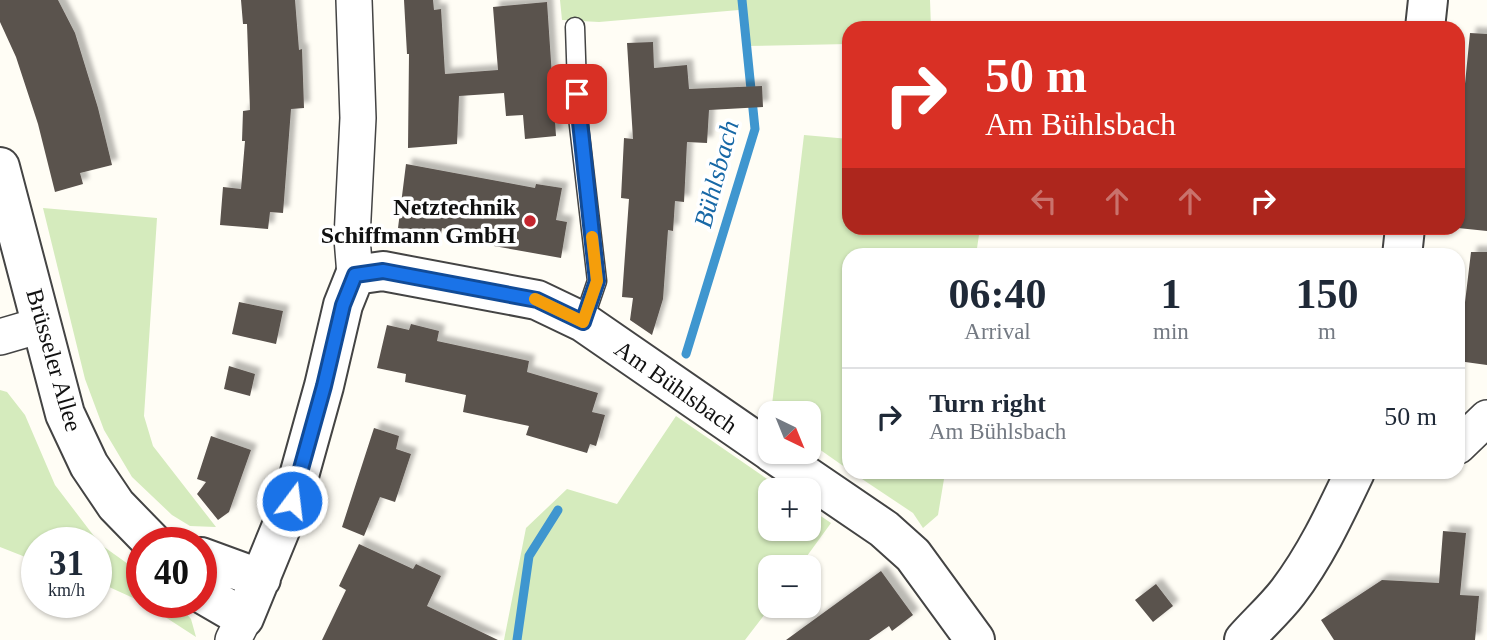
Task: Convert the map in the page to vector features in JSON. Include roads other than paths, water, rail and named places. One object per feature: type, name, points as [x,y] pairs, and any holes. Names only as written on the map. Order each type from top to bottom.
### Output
[{"type":"street","points":[[217,608],[239,629],[292,501],[343,305],[355,275],[352,238],[358,118],[355,0]]},
{"type":"street","points":[[1426,21],[1428,0]]},
{"type":"street","name":"Brüsseler Allee","points":[[0,167],[65,414],[89,465],[116,505],[140,527]]},
{"type":"street","name":"Am Bühlsbach","points":[[355,275],[383,271],[537,300],[583,322],[758,443]]},
{"type":"street","points":[[0,337],[41,325]]},
{"type":"street","name":"Am Bühlsbach","points":[[789,464],[884,528],[913,555],[975,640]]},
{"type":"street","points":[[1244,640],[1286,594],[1304,568],[1322,541],[1352,479]]},
{"type":"street","points":[[217,563],[261,579]]},
{"type":"lane","points":[[575,27],[578,117],[597,281],[583,322]]},
{"type":"waterway","name":"Bühlsbach","points":[[686,354],[755,129],[742,0]]},
{"type":"waterway","name":"Bühlsbach","points":[[517,640],[529,556],[558,510]]},
{"type":"place","name":"Netztechnik Schiffmann GmbH","points":[[530,221]]}]
